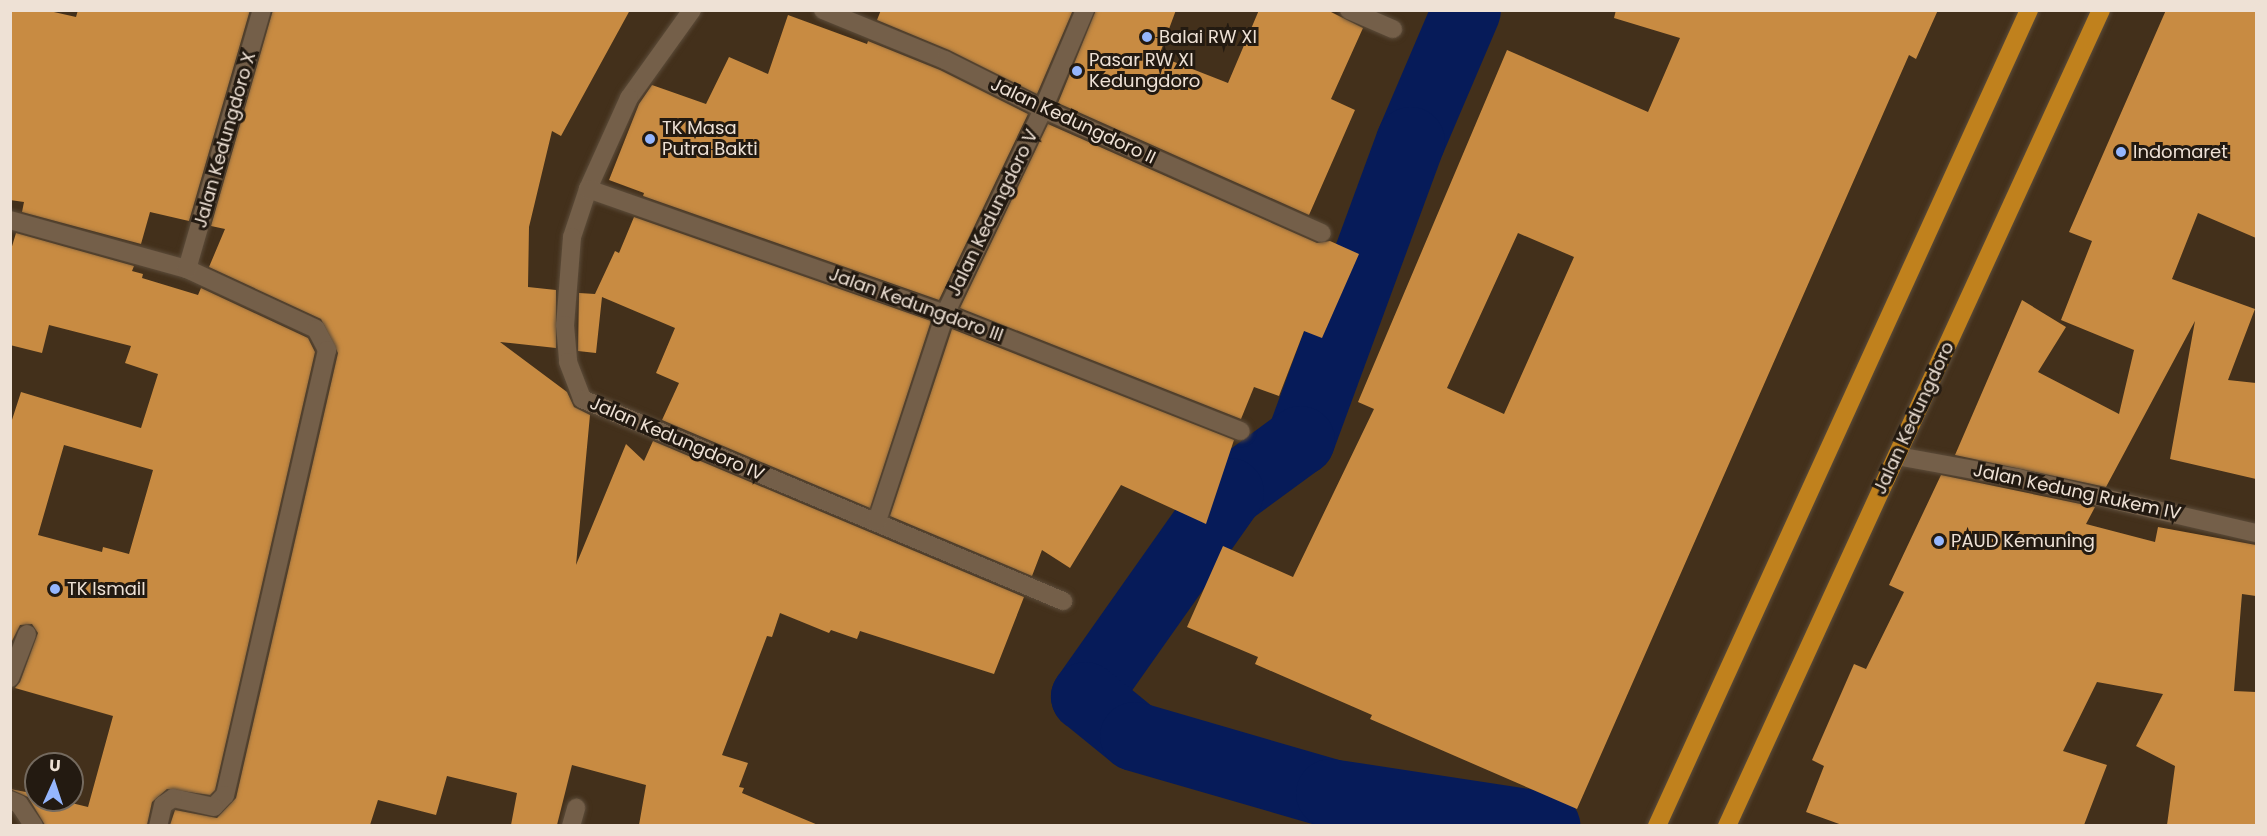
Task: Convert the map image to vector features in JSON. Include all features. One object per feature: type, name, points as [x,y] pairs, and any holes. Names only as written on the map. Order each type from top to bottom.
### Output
[{"type":"main road","points":[[1657,825],[2029,10]]},
{"type":"main road","name":"Jalan Kedungdoro","points":[[1727,825],[2101,10]]},
{"type":"street","name":"Jalan Kedungdoro X","points":[[187,269],[262,10]]},
{"type":"street","name":"Jalan Kedungdoro IV","points":[[692,10],[629,98],[588,189],[572,237],[565,325],[568,362],[582,399],[1064,601]]},
{"type":"street","name":"Jalan Kedungdoro II","points":[[823,10],[945,60],[1043,110],[1322,234]]},
{"type":"street","name":"Jalan Kedungdoro V","points":[[877,521],[945,314],[1043,110],[1085,10]]},
{"type":"street","points":[[1349,10],[1393,29]]},
{"type":"street","name":"Jalan Kedungdoro III","points":[[588,189],[945,314],[1241,431]]},
{"type":"street","points":[[10,220],[187,269],[316,329],[323,337],[328,359],[225,795],[214,807],[173,798],[164,805],[158,825]]},
{"type":"street","name":"Jalan Kedung Rukem IV","points":[[1897,456],[2018,478],[2256,533]]},
{"type":"street","points":[[10,678],[27,634]]},
{"type":"street","points":[[15,802],[34,825]]},
{"type":"building","points":[[10,10],[45,10],[76,17],[78,10],[250,10],[189,221],[150,212],[141,244],[22,212],[24,202],[10,200]]},
{"type":"building","points":[[273,10],[630,10],[561,136],[552,131],[529,227],[528,287],[556,290],[556,348],[500,342],[567,392],[574,407],[590,415],[576,565],[626,444],[644,461],[653,441],[1024,597],[994,674],[860,631],[857,639],[831,630],[829,633],[780,613],[772,637],[767,636],[722,755],[748,763],[739,787],[744,788],[742,793],[818,825],[639,825],[646,785],[572,765],[557,825],[511,825],[517,793],[447,776],[436,815],[378,800],[370,825],[170,825],[175,810],[217,818],[236,798],[338,353],[321,319],[209,267],[225,229],[211,226]]},
{"type":"building","points":[[881,10],[1073,10],[1037,94],[949,50],[877,20]]},
{"type":"building","points":[[1096,10],[1176,10],[1159,56],[1228,83],[1259,10],[1327,10],[1363,28],[1331,99],[1355,110],[1309,215],[1058,103]]},
{"type":"building","points":[[1616,10],[1938,10],[1916,59],[1909,55],[1577,809],[1370,719],[1372,715],[1255,664],[1258,657],[1187,627],[1223,546],[1293,577],[1374,409],[1358,402],[1507,50],[1648,112],[1680,38],[1614,18]],"holes":[[[1518,233],[1574,257],[1504,414],[1447,388]]]},
{"type":"building","points":[[2166,10],[2256,10],[2256,238],[2198,213],[2172,279],[2255,309],[2228,380],[2256,383],[2256,479],[2170,459],[2195,321],[2106,487],[1955,455],[2022,300],[2066,327],[2038,372],[2119,414],[2134,350],[2061,320],[2092,241],[2069,232]]},
{"type":"building","points":[[788,15],[867,44],[868,41],[940,70],[1028,114],[939,300],[643,196],[644,193],[609,180],[639,104],[652,85],[706,104],[729,57],[768,74]]},
{"type":"building","points":[[1048,124],[1317,243],[1330,241],[1359,254],[1322,338],[1304,331],[1279,396],[1254,387],[1241,419],[960,308]]},
{"type":"building","points":[[634,217],[931,321],[870,508],[662,420],[679,383],[656,373],[675,328],[602,297],[596,353],[578,351],[579,293],[595,294],[615,251],[619,253]]},
{"type":"building","points":[[16,233],[134,266],[132,271],[143,274],[142,278],[198,295],[201,288],[308,338],[315,352],[215,790],[210,795],[167,789],[152,802],[147,825],[45,825],[37,812],[84,812],[84,806],[88,807],[113,716],[15,688],[20,682],[38,633],[32,624],[20,625],[10,645],[10,426],[21,392],[141,428],[158,374],[125,363],[131,346],[49,325],[42,353],[10,345],[10,253]],"holes":[[[64,445],[153,470],[129,554],[103,547],[102,552],[38,535]]]},
{"type":"building","points":[[952,329],[1234,440],[1206,524],[1121,485],[1070,568],[1042,550],[1032,576],[890,516]]},
{"type":"building","points":[[1941,475],[2095,507],[2086,524],[2155,542],[2158,527],[2256,545],[2256,596],[2242,594],[2234,691],[2256,692],[2256,825],[2167,825],[2175,766],[2136,746],[2163,694],[2097,682],[2063,751],[2107,765],[2084,825],[1842,825],[1806,812],[1824,766],[1812,760],[1854,664],[1866,669],[1904,592],[1889,585]]},
{"type":"building","points":[[10,789],[24,792],[24,795]]},
{"type":"waterway","points":[[1466,10],[1410,141],[1300,440],[1229,492],[1085,696],[1134,736],[1330,793],[1545,826]]},
{"type":"place","name":"Balai RW XI","points":[[1147,37]]},
{"type":"place","name":"Pasar RW XI Kedungdoro","points":[[1077,71]]},
{"type":"place","name":"TK Masa Putra Bakti","points":[[650,139]]},
{"type":"place","name":"Indomaret","points":[[2121,152]]},
{"type":"place","name":"PAUD Kemuning","points":[[1939,541]]},
{"type":"place","name":"TK Ismail","points":[[55,589]]}]
